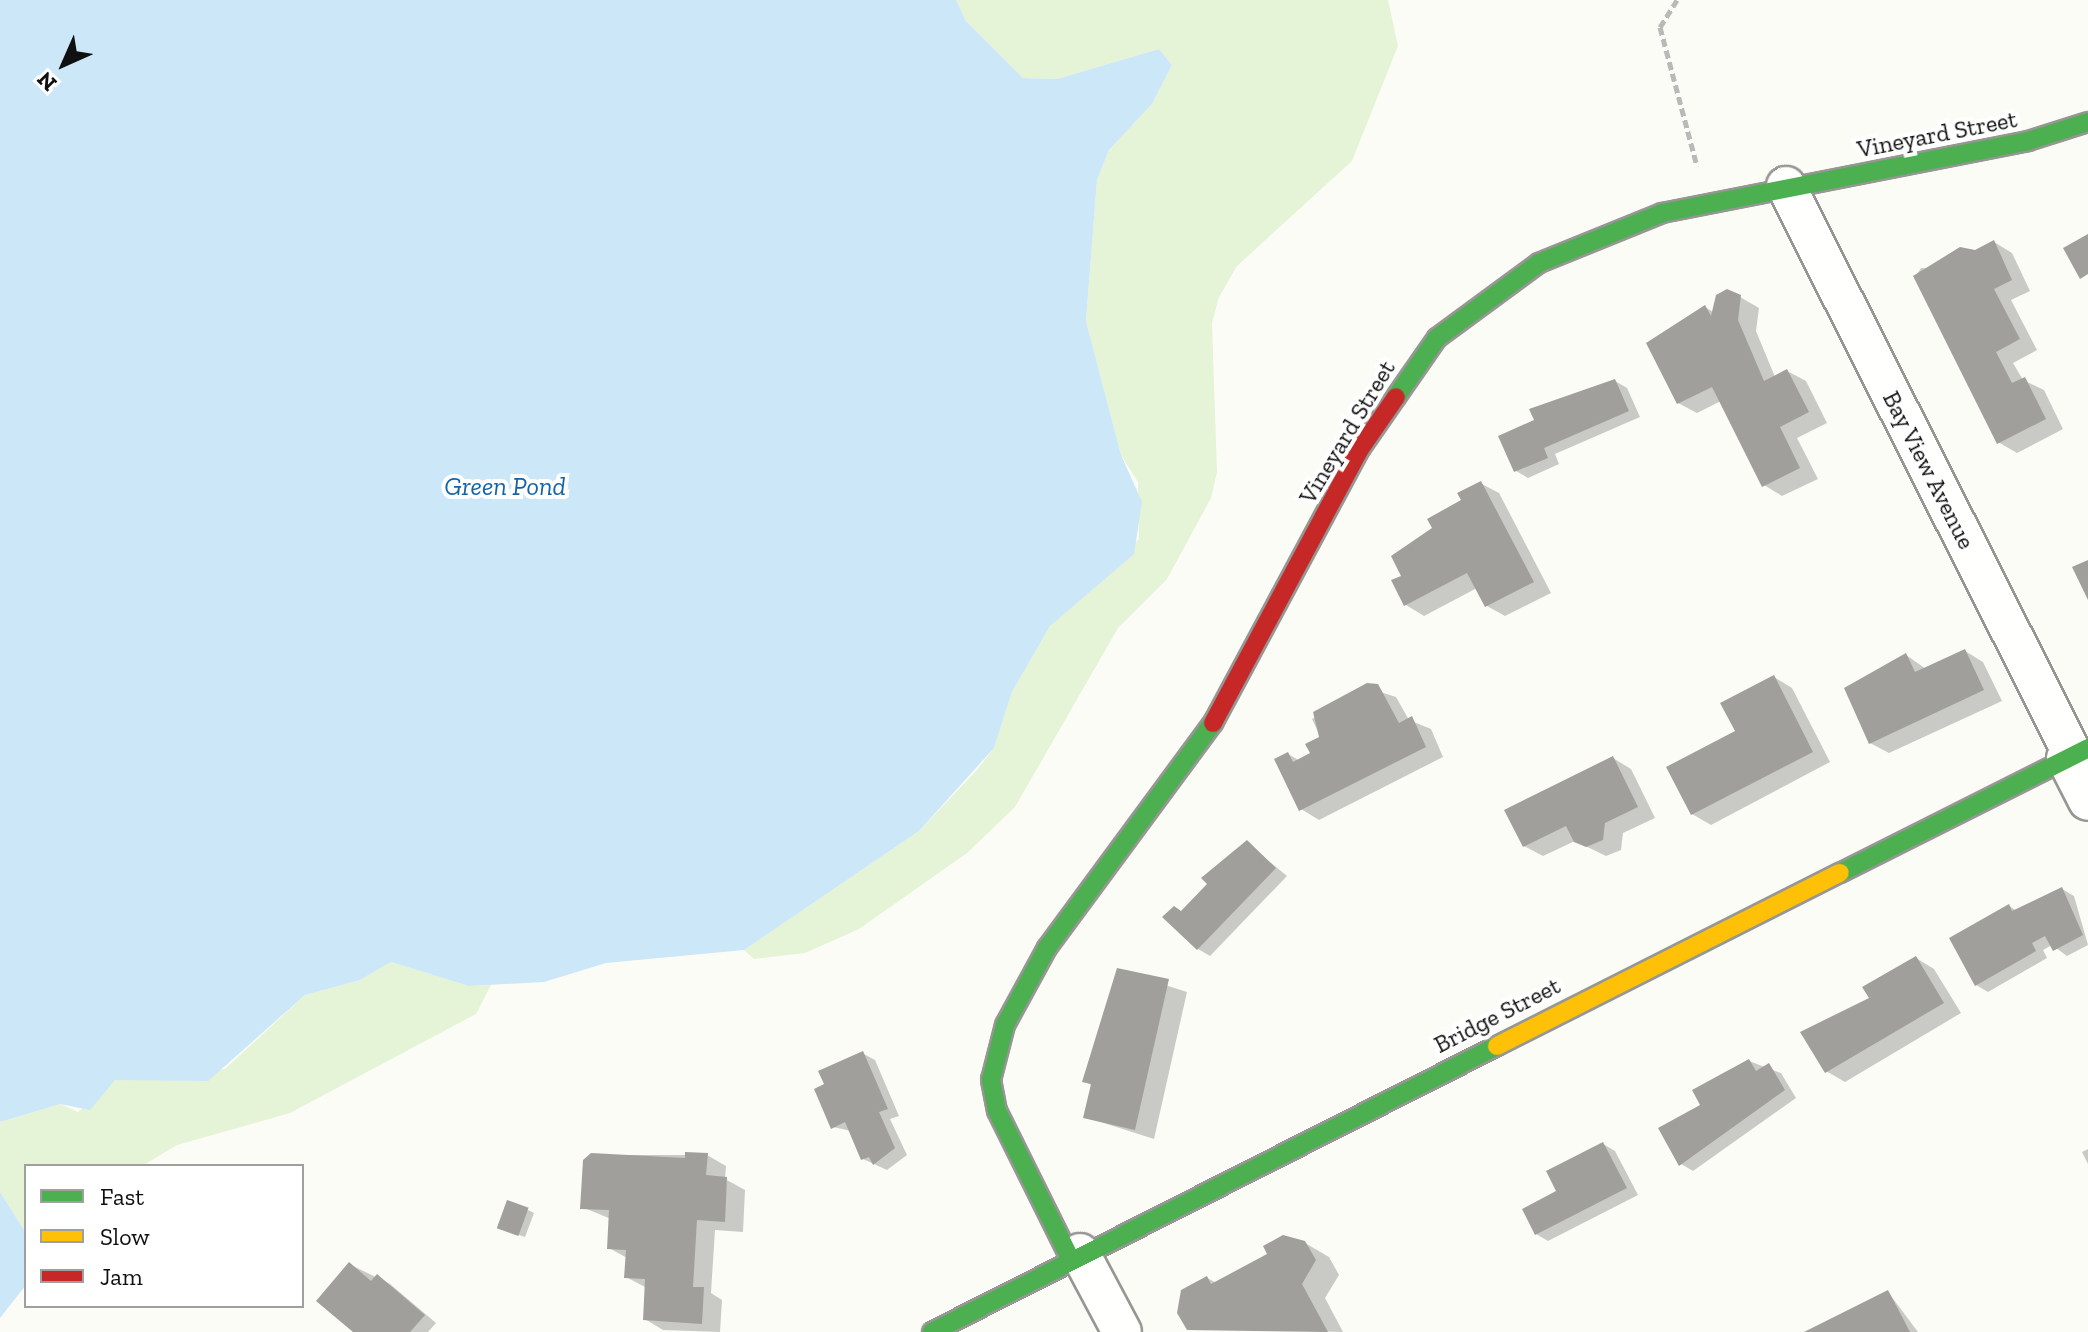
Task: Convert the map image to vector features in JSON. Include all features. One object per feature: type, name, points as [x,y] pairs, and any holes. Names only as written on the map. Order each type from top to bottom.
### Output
[{"type":"street","name":"Vineyard Street","points":[[1075,1255],[997,1111],[995,1057],[1017,996],[1224,708],[1360,449],[1422,355],[1496,290],[1568,249],[1662,213],[1786,186],[2028,141],[2088,122]]},
{"type":"street","name":"Bay View Avenue","points":[[1786,186],[2075,754],[2088,801]]},
{"type":"street","name":"Bridge Street","points":[[932,1332],[1075,1255],[2075,754]]},
{"type":"street","points":[[1075,1255],[1122,1332]]},
{"type":"path","points":[[1677,0],[1660,27],[1702,184]]},
{"type":"green space","points":[[956,0],[1388,0],[1398,46],[1352,161],[1237,266],[1219,297],[1212,323],[1217,472],[1211,498],[1167,579],[1118,628],[1015,807],[967,853],[859,929],[805,953],[754,959],[744,950],[919,831],[977,770],[994,748],[1012,692],[1050,626],[1139,539],[1138,482],[1121,455],[1086,321],[1097,180],[1109,150],[1152,104],[1172,65],[1159,49],[1057,79],[1023,78],[966,21]]},
{"type":"green space","points":[[391,962],[469,986],[491,985],[476,1014],[290,1113],[177,1145],[145,1164],[24,1164],[24,1230],[0,1192],[0,1122],[60,1104],[78,1112],[115,1080],[225,1069],[305,995],[360,980]]},
{"type":"water","name":"Green Pond","points":[[0,0],[956,0],[966,21],[1023,78],[1057,79],[1159,49],[1172,65],[1152,104],[1109,150],[1097,180],[1086,321],[1121,455],[1142,502],[1134,554],[1050,626],[1012,692],[994,748],[919,831],[744,950],[606,963],[544,982],[469,986],[391,962],[360,980],[305,995],[208,1081],[115,1080],[90,1110],[60,1104],[0,1122]]},
{"type":"water","points":[[0,1192],[24,1230],[24,1288],[0,1318]]},
{"type":"building","points":[[2088,234],[2088,274],[2080,279],[2063,248]]},
{"type":"building","points":[[1994,240],[2012,280],[1994,289],[2020,339],[1996,352],[2012,383],[2025,377],[2046,419],[1997,444],[1913,276],[1960,247],[1975,250]]},
{"type":"building","points":[[1727,289],[1741,295],[1738,320],[1764,381],[1787,369],[1809,412],[1780,427],[1800,468],[1762,487],[1712,387],[1677,404],[1646,343],[1705,305],[1711,316],[1716,295]]},
{"type":"building","points":[[1615,379],[1629,411],[1544,448],[1548,458],[1514,472],[1498,436],[1534,420],[1529,409]]},
{"type":"building","points":[[1481,481],[1534,582],[1485,607],[1467,573],[1404,606],[1391,580],[1401,576],[1391,556],[1432,528],[1427,519],[1461,500],[1457,493]]},
{"type":"building","points":[[2088,560],[2088,600],[2072,567]]},
{"type":"building","points":[[1965,649],[1984,690],[1869,744],[1844,688],[1906,653],[1915,672]]},
{"type":"building","points":[[1774,675],[1813,752],[1691,815],[1666,767],[1735,731],[1720,703]]},
{"type":"building","points":[[1367,683],[1378,684],[1399,723],[1412,716],[1426,747],[1299,811],[1274,759],[1288,752],[1293,762],[1310,753],[1305,744],[1319,737],[1313,712]]},
{"type":"building","points":[[1613,756],[1638,807],[1605,823],[1603,840],[1586,847],[1574,842],[1566,826],[1523,847],[1504,810]]},
{"type":"building","points":[[1247,840],[1276,868],[1197,950],[1162,917],[1174,906],[1181,911],[1207,884],[1201,878]]},
{"type":"building","points":[[2062,887],[2083,935],[2053,951],[2045,936],[2032,943],[2036,951],[1975,986],[1949,938],[2009,904],[2012,911]]},
{"type":"building","points":[[1916,956],[1944,1003],[1825,1073],[1800,1032],[1869,998],[1862,987]]},
{"type":"building","points":[[1117,968],[1169,979],[1135,1130],[1083,1118],[1091,1084],[1082,1082]]},
{"type":"building","points":[[863,1051],[888,1109],[879,1112],[895,1148],[873,1165],[869,1157],[861,1160],[845,1122],[831,1129],[814,1089],[824,1084],[818,1071]]},
{"type":"building","points":[[1749,1059],[1756,1071],[1769,1063],[1785,1090],[1679,1166],[1658,1128],[1700,1105],[1692,1090]]},
{"type":"building","points":[[1603,1142],[1627,1188],[1535,1235],[1522,1209],[1556,1191],[1546,1171]]},
{"type":"building","points":[[685,1152],[708,1153],[706,1175],[727,1177],[725,1222],[697,1220],[693,1287],[704,1287],[702,1324],[643,1320],[645,1279],[624,1278],[626,1250],[607,1249],[609,1210],[580,1209],[583,1160],[591,1153],[685,1158]]},
{"type":"building","points":[[507,1200],[529,1208],[518,1236],[497,1228]]},
{"type":"building","points":[[1283,1235],[1305,1241],[1316,1260],[1302,1284],[1328,1332],[1187,1330],[1177,1313],[1181,1290],[1207,1276],[1211,1284],[1267,1254],[1263,1246]]},
{"type":"building","points":[[349,1262],[371,1281],[377,1274],[425,1315],[410,1332],[353,1332],[316,1301]]},
{"type":"building","points":[[1888,1290],[1910,1332],[1804,1332]]},
{"type":"traffic: fast","points":[[1396,397],[1437,338],[1539,263],[1662,213],[2028,141],[2088,122]]},
{"type":"traffic: fast","points":[[1070,1258],[997,1111],[991,1080],[1005,1025],[1047,948],[1213,723]]},
{"type":"traffic: fast","points":[[1840,873],[2088,748]]},
{"type":"traffic: fast","points":[[932,1332],[1497,1046]]},
{"type":"traffic: slow","points":[[1497,1046],[1840,873]]},
{"type":"traffic: jam","points":[[1213,723],[1360,449],[1396,397]]}]
